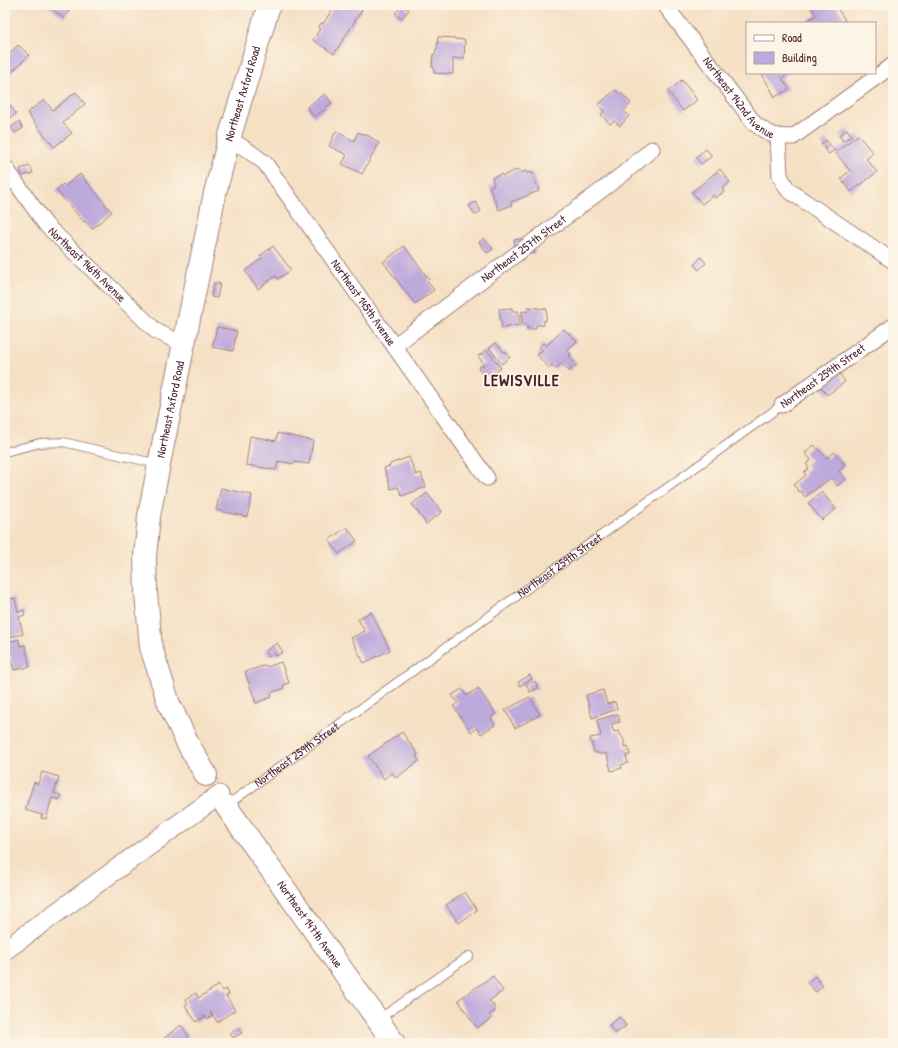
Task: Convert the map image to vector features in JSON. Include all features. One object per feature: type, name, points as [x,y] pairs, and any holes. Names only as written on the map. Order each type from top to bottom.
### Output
[{"type":"main road","name":"Northeast Axford Road","points":[[206,775],[187,742],[169,704],[151,647],[146,593],[146,556],[149,516],[215,193],[229,139],[269,5]]},
{"type":"main road","name":"Northeast 147th Avenue","points":[[223,800],[394,1043]]},
{"type":"street","name":"Northeast 142nd Avenue","points":[[665,5],[755,124],[767,133],[778,137],[780,176],[788,190],[893,261]]},
{"type":"street","points":[[778,137],[793,137],[893,65]]},
{"type":"street","name":"Northeast 145th Avenue","points":[[229,139],[265,163],[488,478]]},
{"type":"street","name":"Northeast 257th Street","points":[[394,346],[623,174],[652,149]]},
{"type":"street","name":"Northeast 146th Avenue","points":[[5,167],[46,225],[156,331],[184,345]]},
{"type":"street","name":"Northeast 259th Street","points":[[782,405],[893,326]]},
{"type":"street","name":"Northeast Axford Road","points":[[206,775],[223,800]]},
{"type":"street","name":"Northeast 259th Street","points":[[5,950],[223,800]]},
{"type":"lane","name":"Northeast 259th Street","points":[[223,800],[782,405]]},
{"type":"lane","points":[[5,452],[40,443],[63,442],[159,464]]},
{"type":"lane","points":[[378,1020],[468,956]]},
{"type":"building","points":[[46,5],[73,5],[64,18]]},
{"type":"building","points":[[335,5],[354,5],[362,10],[334,54],[313,40],[320,29],[318,28],[321,23],[323,24]]},
{"type":"building","points":[[403,5],[409,10],[401,19],[395,13]]},
{"type":"building","points":[[816,5],[825,5],[827,8],[831,5],[835,5],[845,20],[842,22],[806,22],[816,15],[812,8]]},
{"type":"building","points":[[438,37],[465,40],[464,59],[453,58],[453,74],[434,73],[434,67],[432,67],[433,54],[435,55],[437,49]]},
{"type":"building","points":[[18,45],[29,55],[10,74],[5,69],[5,59]]},
{"type":"building","points":[[762,74],[788,74],[782,78],[789,89],[775,97]]},
{"type":"building","points":[[682,80],[697,100],[683,111],[668,91]]},
{"type":"building","points":[[615,90],[620,94],[621,93],[631,103],[624,111],[629,116],[620,126],[614,121],[610,124],[601,115],[604,111],[598,105]]},
{"type":"building","points":[[76,92],[85,104],[63,123],[72,133],[54,147],[27,113],[44,100],[53,110]]},
{"type":"building","points":[[325,94],[332,103],[314,117],[307,107]]},
{"type":"building","points":[[5,97],[16,114],[5,122]]},
{"type":"building","points":[[19,122],[23,128],[15,133],[11,127]]},
{"type":"building","points":[[847,129],[852,136],[843,141],[839,135]]},
{"type":"building","points":[[336,131],[354,141],[358,132],[369,136],[379,143],[362,174],[342,164],[347,155],[329,146]]},
{"type":"building","points":[[858,135],[873,153],[866,159],[877,172],[851,192],[841,178],[850,171],[835,152]]},
{"type":"building","points":[[826,140],[834,150],[829,154],[821,144]]},
{"type":"building","points":[[706,149],[712,156],[701,164],[696,157]]},
{"type":"building","points":[[30,166],[33,173],[23,176],[20,169]]},
{"type":"building","points":[[519,169],[521,173],[525,171],[527,173],[532,172],[539,191],[511,202],[512,205],[499,210],[489,187],[494,185],[492,178],[501,174],[502,176]]},
{"type":"building","points":[[720,169],[730,182],[722,189],[724,192],[715,198],[713,195],[702,204],[692,192]]},
{"type":"building","points":[[80,174],[112,212],[92,229],[56,190],[63,184],[65,186]]},
{"type":"building","points":[[476,202],[481,211],[475,215],[469,206]]},
{"type":"building","points":[[532,237],[535,253],[517,257],[514,240]]},
{"type":"building","points":[[484,238],[493,249],[487,253],[479,242]]},
{"type":"building","points":[[273,246],[291,270],[278,279],[276,276],[258,289],[245,271],[262,258],[260,256]]},
{"type":"building","points":[[404,246],[429,279],[427,281],[434,290],[415,304],[383,262]]},
{"type":"building","points":[[701,257],[706,263],[699,270],[694,265]]},
{"type":"building","points":[[214,283],[220,284],[217,298],[211,297]]},
{"type":"building","points":[[528,307],[547,309],[546,321],[544,320],[544,325],[536,325],[536,329],[527,329],[527,324],[522,324],[522,311],[527,312]]},
{"type":"building","points":[[512,308],[512,311],[518,311],[520,325],[502,328],[499,309]]},
{"type":"building","points":[[217,327],[237,331],[233,351],[212,347]]},
{"type":"building","points":[[564,329],[577,341],[567,350],[571,354],[569,356],[577,364],[569,371],[561,363],[555,369],[552,365],[549,368],[537,355],[542,350],[539,347],[543,343],[546,346]]},
{"type":"building","points":[[496,343],[510,357],[502,364],[489,348]]},
{"type":"building","points":[[487,350],[501,368],[492,374],[490,371],[484,376],[478,368],[484,364],[478,356]]},
{"type":"building","points":[[837,370],[845,382],[827,395],[818,383]]},
{"type":"building","points":[[278,433],[313,441],[309,464],[294,462],[294,464],[278,461],[276,470],[246,465],[250,436],[276,441]]},
{"type":"building","points":[[814,445],[827,458],[834,452],[845,465],[839,471],[846,479],[837,486],[831,478],[805,497],[794,485],[806,475],[804,472],[809,468],[806,464],[811,460],[805,453]]},
{"type":"building","points":[[409,457],[416,475],[421,473],[426,487],[402,496],[398,487],[391,489],[384,468],[390,466],[390,464]]},
{"type":"building","points":[[221,488],[252,495],[247,517],[216,510]]},
{"type":"building","points":[[822,492],[836,509],[822,520],[808,503]]},
{"type":"building","points":[[427,493],[442,512],[426,524],[412,504]]},
{"type":"building","points":[[347,527],[357,541],[339,554],[329,540]]},
{"type":"building","points":[[15,598],[18,612],[24,610],[25,615],[19,617],[23,634],[6,638],[5,600]]},
{"type":"building","points":[[371,612],[390,650],[364,663],[351,638],[365,631],[358,619]]},
{"type":"building","points":[[19,639],[20,646],[25,645],[30,667],[14,670],[10,655],[5,656],[5,651],[9,650],[7,642]]},
{"type":"building","points":[[277,643],[283,652],[276,656],[275,653],[269,657],[265,651]]},
{"type":"building","points":[[281,662],[289,683],[283,685],[284,688],[271,693],[272,697],[256,703],[245,672]]},
{"type":"building","points":[[530,675],[532,679],[520,686],[518,682]]},
{"type":"building","points":[[535,681],[538,688],[530,692],[526,685]]},
{"type":"building","points":[[478,688],[496,714],[491,718],[495,725],[481,734],[477,728],[471,732],[453,706],[458,703],[452,695],[462,689],[467,696]]},
{"type":"building","points":[[603,690],[607,704],[615,702],[617,709],[592,718],[586,695]]},
{"type":"building","points":[[530,697],[540,715],[515,728],[505,710]]},
{"type":"building","points":[[618,714],[620,722],[611,724],[614,732],[618,731],[624,740],[624,747],[628,746],[630,755],[626,756],[628,763],[621,765],[622,768],[611,771],[607,754],[594,752],[590,738],[601,736],[597,720]]},
{"type":"building","points":[[402,732],[418,754],[416,756],[419,761],[396,778],[392,772],[384,779],[368,756]]},
{"type":"building","points":[[42,772],[59,777],[54,793],[61,795],[59,800],[52,798],[46,819],[41,818],[42,815],[25,810],[34,782],[38,784]]},
{"type":"building","points":[[465,892],[477,910],[459,923],[446,905]]},
{"type":"building","points":[[493,976],[503,991],[489,1001],[493,1004],[495,1011],[489,1015],[492,1018],[477,1028],[458,1000]]},
{"type":"building","points":[[815,976],[823,986],[816,992],[807,983]]},
{"type":"building","points":[[219,985],[223,991],[226,989],[229,994],[226,996],[235,1010],[217,1022],[211,1012],[210,1013],[212,1016],[207,1019],[205,1016],[196,1022],[185,1005],[188,1004],[185,1000],[196,993],[198,998]]},
{"type":"building","points":[[620,1017],[626,1026],[615,1034],[609,1025]]},
{"type":"building","points":[[181,1025],[189,1037],[181,1043],[166,1043],[163,1039]]},
{"type":"building","points":[[239,1028],[242,1033],[233,1038],[230,1033]]},
{"type":"district","name":"LEWISVILLE","points":[[522,380]]}]
